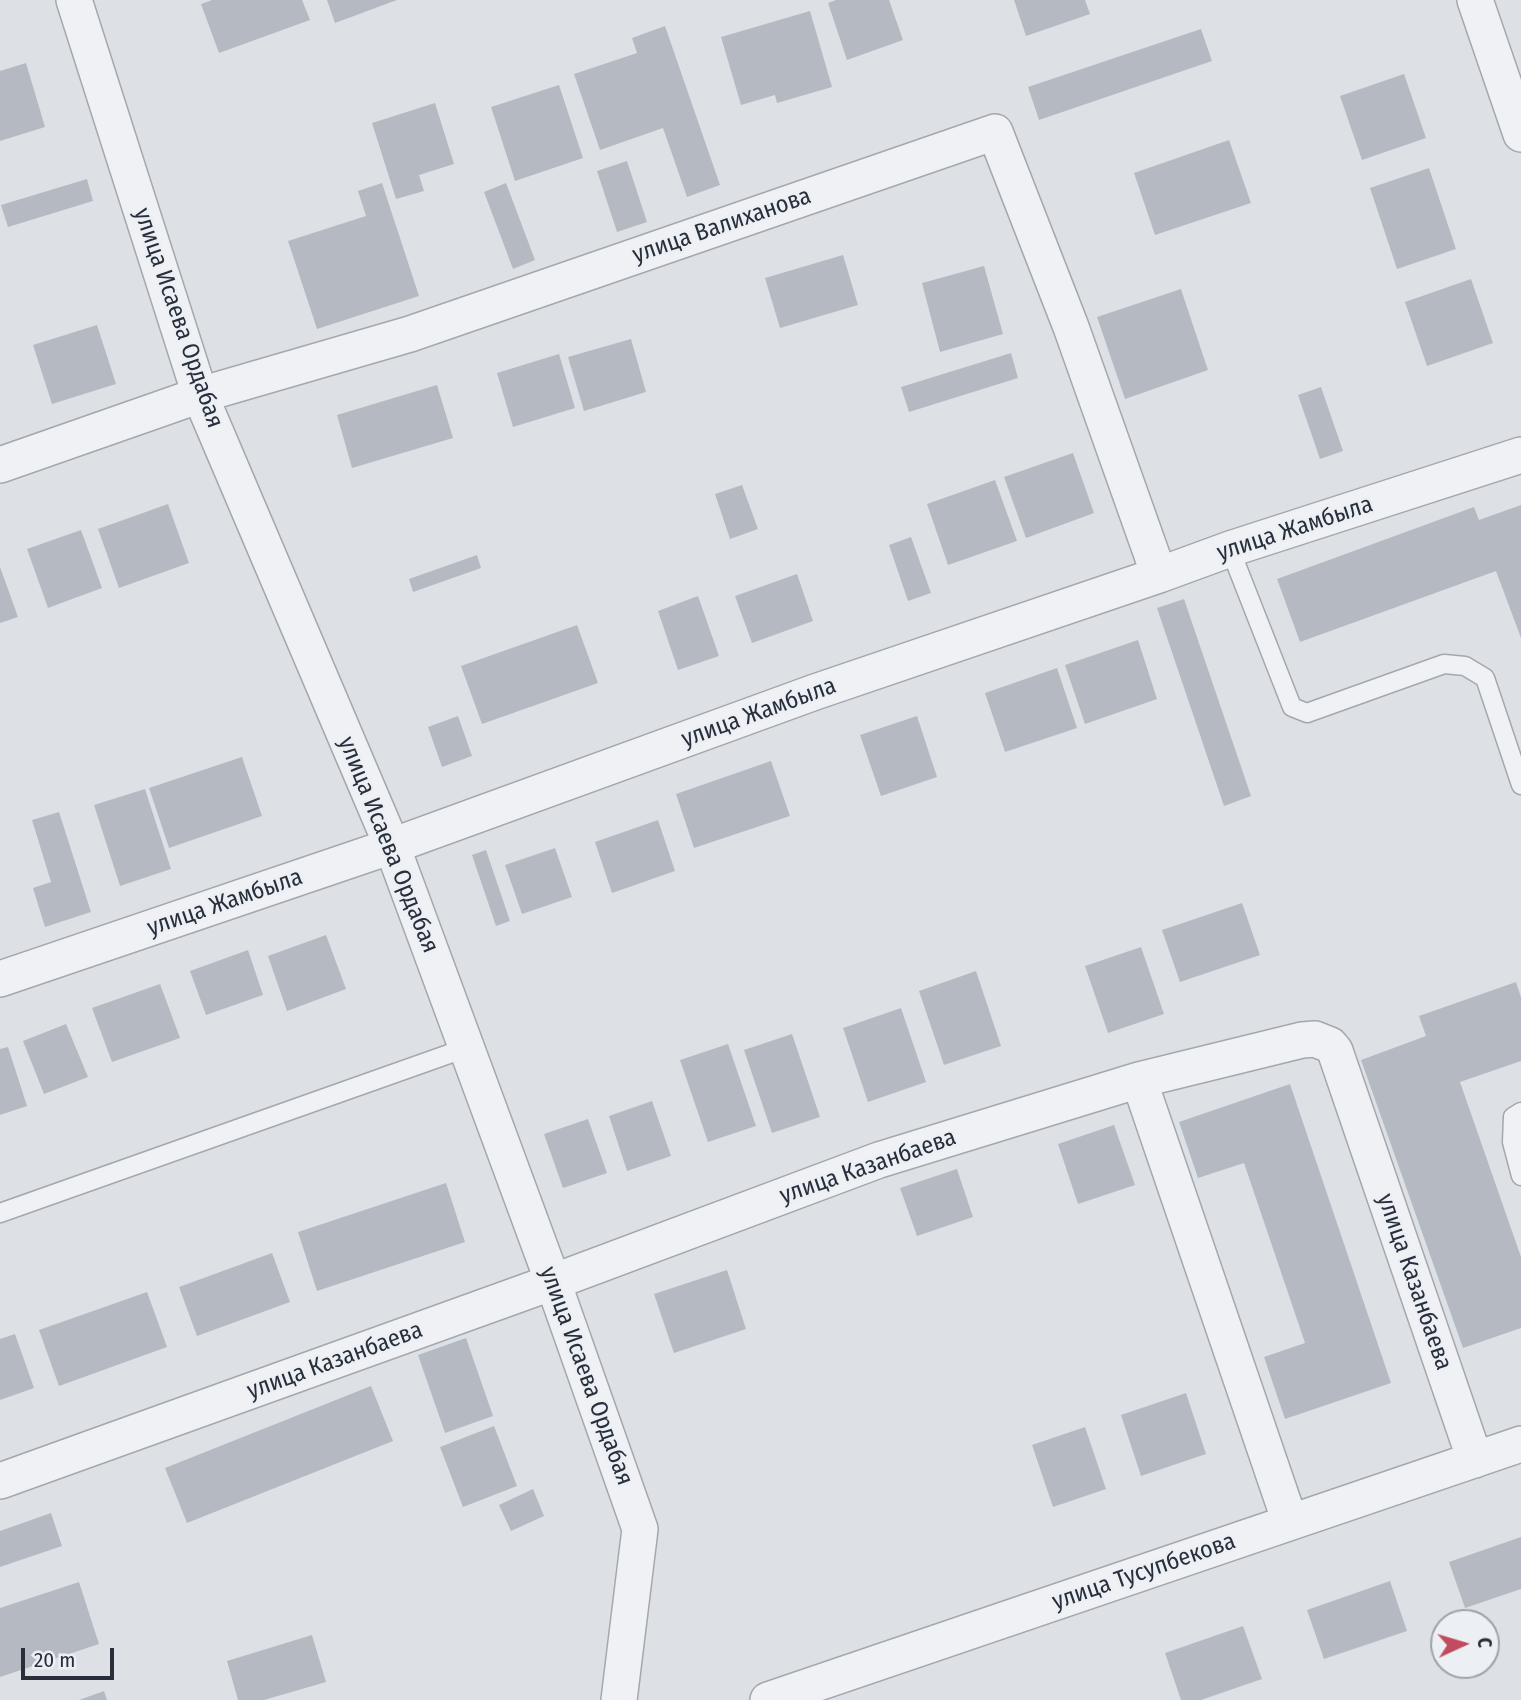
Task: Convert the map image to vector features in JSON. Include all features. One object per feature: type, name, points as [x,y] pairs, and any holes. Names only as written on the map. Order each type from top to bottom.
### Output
[{"type":"street","name":"улица Исаева Ордабая","points":[[74,0],[200,395],[392,846],[553,1282],[640,1529],[618,1700]]},
{"type":"street","points":[[1475,0],[1521,134]]},
{"type":"street","name":"улица Валиханова","points":[[0,465],[200,395],[410,334],[995,132],[1071,327],[1159,575]]},
{"type":"street","name":"улица Жамбыла","points":[[0,979],[392,846],[815,692],[1230,549],[1521,455]]},
{"type":"street","name":"улица Казанбаева","points":[[0,1481],[553,1282],[879,1160],[1139,1080],[1315,1039],[1330,1045],[1335,1051],[1475,1460]]},
{"type":"street","points":[[1139,1080],[1290,1522]]},
{"type":"street","name":"улица Тусупбекова","points":[[768,1700],[1521,1444]]},
{"type":"lane","points":[[1230,549],[1292,707],[1307,713],[1444,664],[1465,666],[1485,678],[1521,785]]},
{"type":"lane","points":[[0,1213],[466,1048]]},
{"type":"lane","points":[[1521,1112],[1513,1117],[1512,1142],[1521,1176]]},
{"type":"building","points":[[212,0],[302,0],[310,20],[219,53],[201,4]]},
{"type":"building","points":[[327,0],[397,0],[335,23]]},
{"type":"building","points":[[836,0],[889,0],[903,40],[847,60],[828,3]]},
{"type":"building","points":[[1014,0],[1085,0],[1090,14],[1026,36]]},
{"type":"building","points":[[810,11],[832,87],[777,103],[775,95],[741,105],[721,37]]},
{"type":"building","points":[[665,26],[720,185],[687,197],[663,128],[600,150],[574,74],[637,53],[632,38]]},
{"type":"building","points":[[1201,29],[1212,61],[1039,120],[1028,87]]},
{"type":"building","points":[[26,63],[45,127],[0,141],[0,71]]},
{"type":"building","points":[[1404,74],[1426,138],[1362,160],[1340,96]]},
{"type":"building","points":[[559,85],[583,158],[515,181],[491,107]]},
{"type":"building","points":[[435,103],[454,164],[419,175],[424,191],[396,199],[372,123]]},
{"type":"building","points":[[1229,140],[1251,203],[1155,235],[1134,173]]},
{"type":"building","points":[[627,161],[647,222],[617,232],[597,171]]},
{"type":"building","points":[[1429,168],[1456,249],[1397,269],[1370,188]]},
{"type":"building","points":[[87,179],[93,201],[8,227],[1,205]]},
{"type":"building","points":[[382,183],[419,296],[317,329],[288,241],[366,216],[358,191]]},
{"type":"building","points":[[506,183],[535,260],[513,269],[484,192]]},
{"type":"building","points":[[843,255],[858,305],[780,328],[765,278]]},
{"type":"building","points":[[984,266],[1003,334],[940,352],[922,283]]},
{"type":"building","points":[[1471,279],[1493,343],[1427,366],[1405,302]]},
{"type":"building","points":[[1181,289],[1208,370],[1125,399],[1097,317]]},
{"type":"building","points":[[97,325],[116,384],[52,404],[33,345]]},
{"type":"building","points":[[631,339],[646,392],[584,411],[568,357]]},
{"type":"building","points":[[1011,353],[1018,378],[909,412],[901,387]]},
{"type":"building","points":[[559,354],[575,408],[513,427],[497,373]]},
{"type":"building","points":[[437,385],[453,438],[352,468],[337,415]]},
{"type":"building","points":[[1321,387],[1343,451],[1320,459],[1298,395]]},
{"type":"building","points":[[1073,453],[1094,513],[1026,538],[1004,477]]},
{"type":"building","points":[[995,480],[1017,541],[948,565],[927,504]]},
{"type":"building","points":[[742,485],[758,529],[730,539],[715,494]]},
{"type":"building","points":[[168,504],[189,563],[119,588],[98,529]]},
{"type":"building","points":[[1521,505],[1521,638],[1496,571],[1300,642],[1277,579],[1474,507],[1479,520]]},
{"type":"building","points":[[81,530],[102,588],[48,608],[27,549]]},
{"type":"building","points":[[911,537],[931,593],[908,601],[889,545]]},
{"type":"building","points":[[477,555],[481,568],[413,592],[409,579]]},
{"type":"building","points":[[0,567],[18,617],[0,623]]},
{"type":"building","points":[[797,574],[813,621],[752,643],[735,596]]},
{"type":"building","points":[[698,596],[719,656],[678,670],[658,611]]},
{"type":"building","points":[[1184,599],[1251,796],[1224,806],[1157,608]]},
{"type":"building","points":[[577,625],[598,683],[482,724],[461,666]]},
{"type":"building","points":[[1138,640],[1157,699],[1085,724],[1065,665]]},
{"type":"building","points":[[1057,668],[1077,728],[1005,752],[985,693]]},
{"type":"building","points":[[458,716],[472,756],[442,767],[428,727]]},
{"type":"building","points":[[917,716],[937,777],[881,796],[860,735]]},
{"type":"building","points":[[242,757],[262,816],[169,848],[149,788]]},
{"type":"building","points":[[771,761],[790,816],[694,848],[676,794]]},
{"type":"building","points":[[145,789],[171,869],[120,886],[94,805]]},
{"type":"building","points":[[59,812],[91,912],[45,927],[33,888],[51,882],[32,820]]},
{"type":"building","points":[[658,820],[675,871],[612,893],[595,842]]},
{"type":"building","points":[[555,848],[572,897],[522,914],[505,865]]},
{"type":"building","points":[[486,850],[510,921],[496,926],[472,855]]},
{"type":"building","points":[[1242,903],[1260,955],[1180,982],[1162,930]]},
{"type":"building","points":[[326,935],[346,989],[287,1011],[268,956]]},
{"type":"building","points":[[1141,947],[1164,1014],[1108,1033],[1085,966]]},
{"type":"building","points":[[248,950],[263,995],[206,1015],[190,971]]},
{"type":"building","points":[[976,971],[1001,1046],[944,1065],[919,991]]},
{"type":"building","points":[[1516,982],[1521,997],[1521,1061],[1460,1082],[1521,1257],[1521,1328],[1463,1348],[1361,1060],[1426,1036],[1419,1016]]},
{"type":"building","points":[[160,984],[180,1038],[112,1062],[92,1008]]},
{"type":"building","points":[[901,1008],[926,1082],[868,1102],[843,1028]]},
{"type":"building","points":[[66,1024],[88,1077],[44,1094],[23,1041]]},
{"type":"building","points":[[792,1034],[820,1117],[772,1133],[744,1050]]},
{"type":"building","points":[[728,1044],[756,1126],[708,1142],[680,1060]]},
{"type":"building","points":[[8,1047],[27,1106],[0,1115],[0,1049]]},
{"type":"building","points":[[1290,1084],[1391,1383],[1285,1419],[1264,1357],[1305,1343],[1244,1163],[1198,1178],[1179,1122]]},
{"type":"building","points":[[652,1101],[671,1156],[627,1171],[609,1116]]},
{"type":"building","points":[[588,1119],[607,1173],[563,1188],[544,1134]]},
{"type":"building","points":[[1114,1125],[1135,1185],[1078,1204],[1058,1144]]},
{"type":"building","points":[[957,1169],[973,1217],[917,1236],[900,1188]]},
{"type":"building","points":[[446,1183],[465,1242],[317,1291],[298,1232]]},
{"type":"building","points":[[272,1253],[290,1302],[197,1336],[179,1287]]},
{"type":"building","points":[[727,1270],[746,1329],[674,1353],[654,1294]]},
{"type":"building","points":[[147,1292],[167,1347],[59,1386],[39,1330]]},
{"type":"building","points":[[15,1334],[34,1388],[0,1400],[0,1339]]},
{"type":"building","points":[[466,1338],[493,1416],[445,1433],[418,1355]]},
{"type":"building","points":[[371,1386],[393,1441],[187,1523],[165,1468]]},
{"type":"building","points":[[1186,1393],[1206,1454],[1141,1476],[1121,1415]]},
{"type":"building","points":[[494,1426],[517,1486],[463,1507],[440,1447]]},
{"type":"building","points":[[1085,1427],[1106,1489],[1053,1507],[1032,1445]]},
{"type":"building","points":[[533,1489],[544,1516],[511,1531],[499,1505]]},
{"type":"building","points":[[51,1513],[62,1546],[0,1567],[0,1531]]},
{"type":"building","points":[[1521,1537],[1521,1589],[1465,1608],[1449,1562]]},
{"type":"building","points":[[1390,1581],[1407,1631],[1324,1659],[1307,1610]]},
{"type":"building","points":[[79,1582],[99,1644],[0,1677],[0,1608]]},
{"type":"building","points":[[1243,1626],[1262,1679],[1201,1700],[1181,1700],[1165,1653]]},
{"type":"building","points":[[312,1635],[326,1682],[264,1700],[238,1700],[227,1661]]},
{"type":"building","points":[[104,1691],[107,1700],[79,1700]]}]
